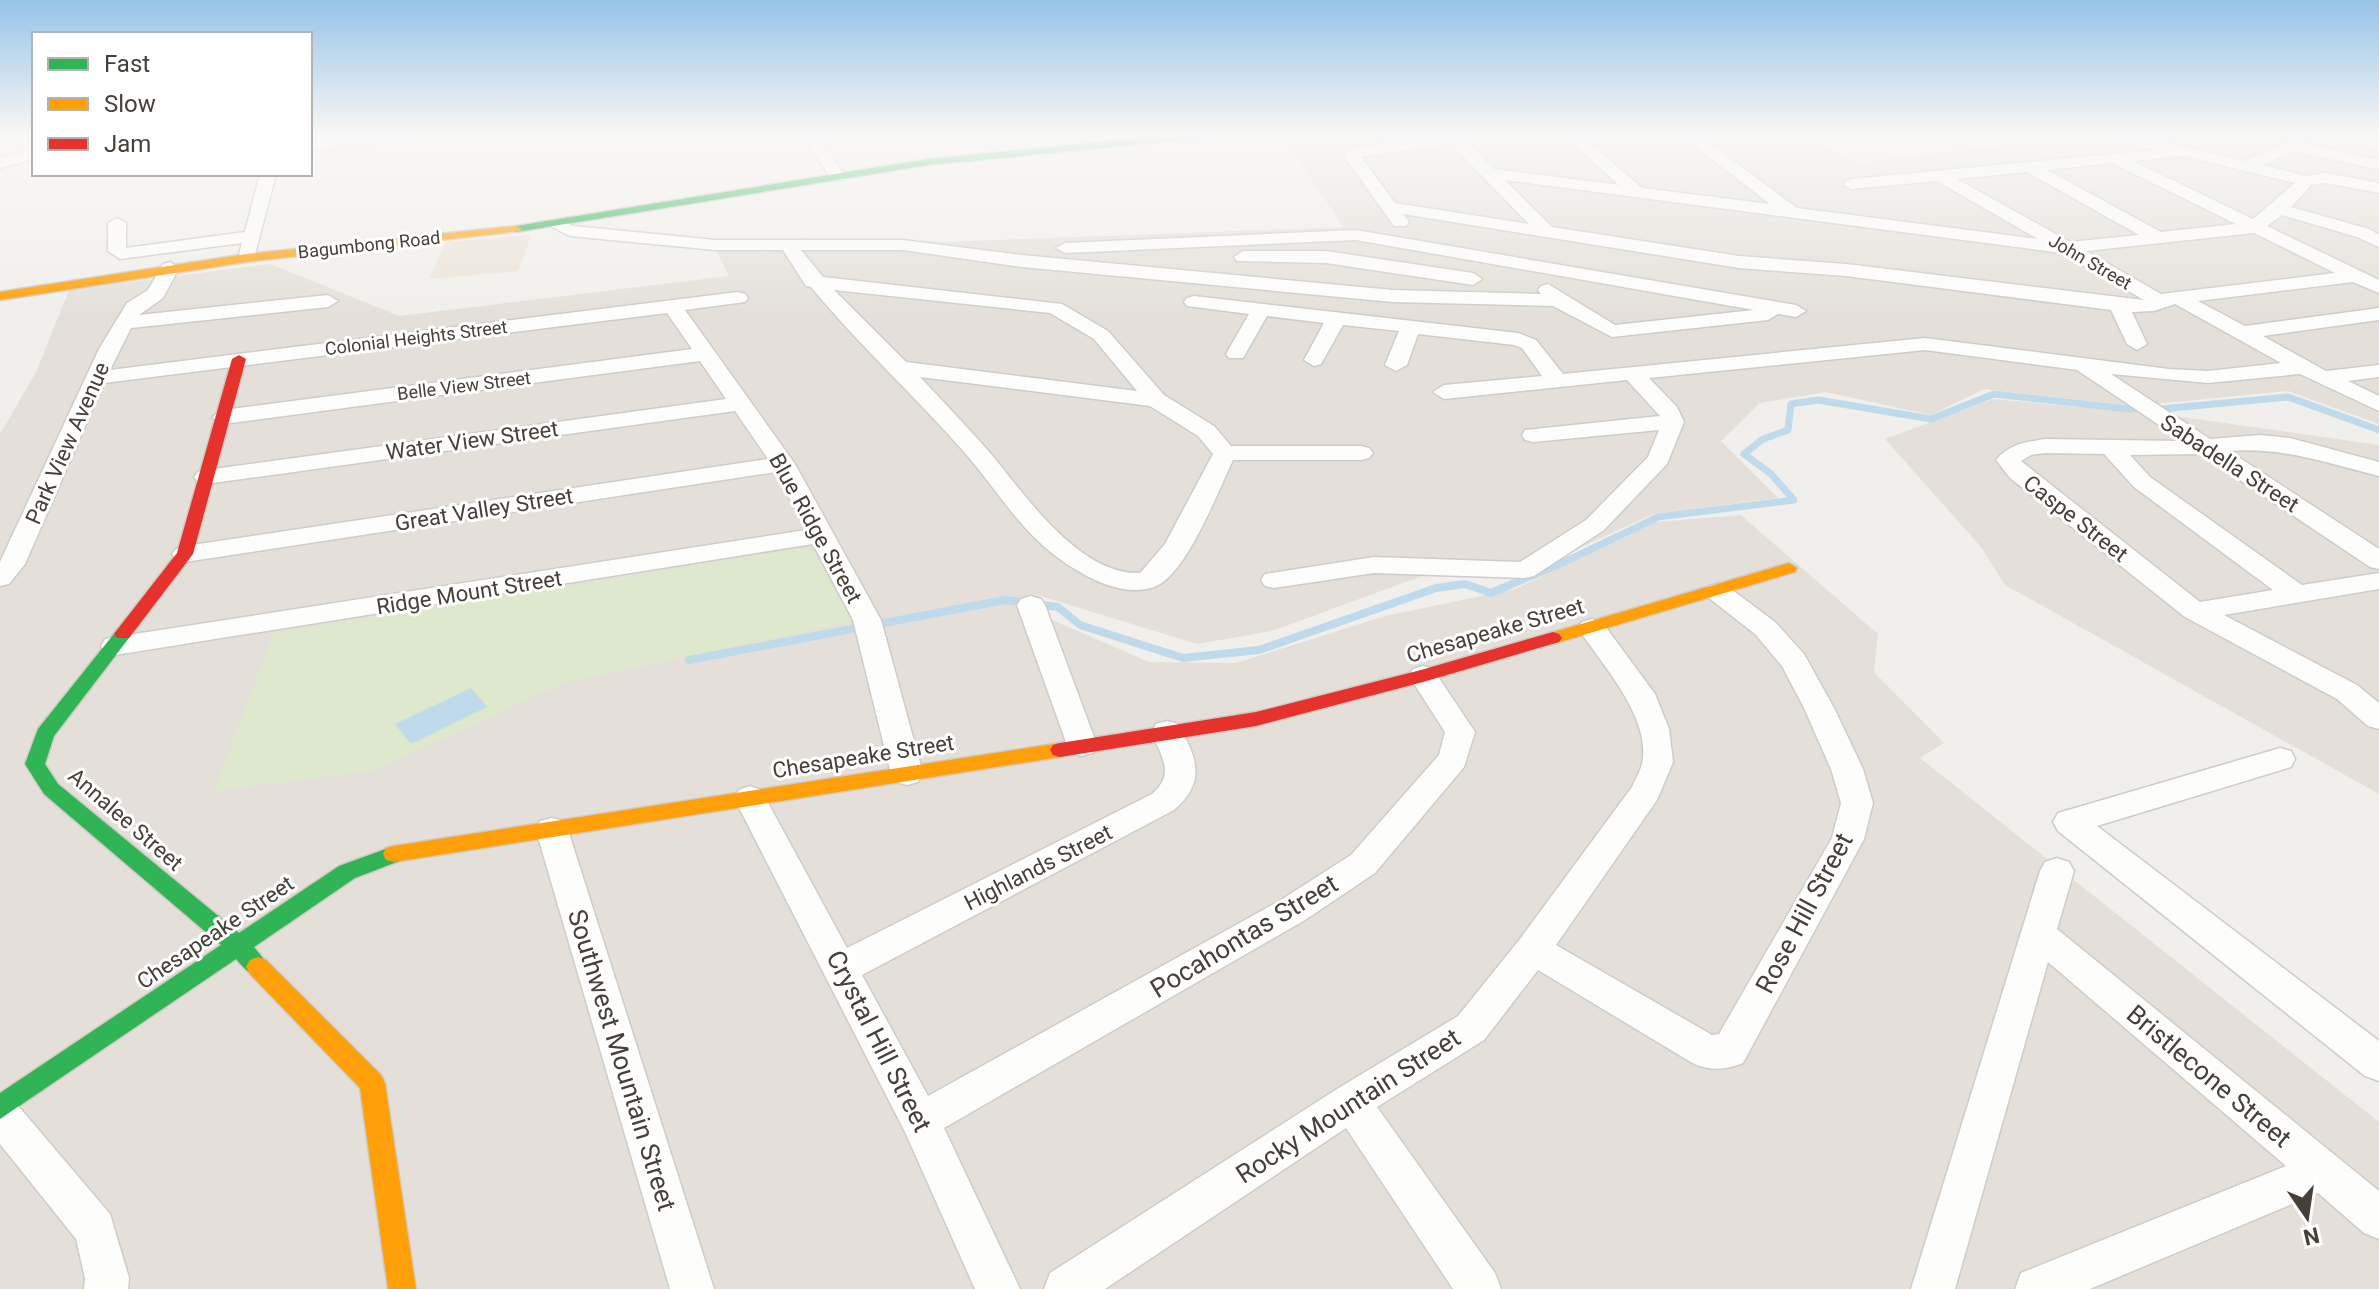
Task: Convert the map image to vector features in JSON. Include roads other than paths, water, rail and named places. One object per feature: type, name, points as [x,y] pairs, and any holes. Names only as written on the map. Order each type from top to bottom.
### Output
[{"type":"street","points":[[246,258],[263,194]]},
{"type":"street","name":"Bagumbong Road","points":[[0,296],[246,258],[557,225],[738,194]]},
{"type":"street","points":[[1380,194],[1405,227]]},
{"type":"street","points":[[1509,194],[1547,232]]},
{"type":"street","points":[[1646,194],[2066,248],[2253,228],[2293,194]]},
{"type":"street","points":[[1767,194],[1795,215]]},
{"type":"street","points":[[1866,194],[1923,232]]},
{"type":"street","name":"John Street","points":[[1972,194],[2066,248],[2242,333],[2323,378],[2379,404]]},
{"type":"street","points":[[2079,194],[2158,238]]},
{"type":"street","points":[[2185,194],[2379,287]]},
{"type":"street","points":[[1390,207],[1739,262],[1846,270],[2119,305],[2147,307],[2168,299],[2354,276]]},
{"type":"street","points":[[2279,209],[2371,238],[2379,220]]},
{"type":"street","points":[[117,223],[117,251],[120,254],[253,236]]},
{"type":"street","points":[[557,225],[570,231],[647,240],[740,246],[890,244],[1022,261],[1393,296],[1557,300]]},
{"type":"street","points":[[997,256],[1051,248],[1356,235],[1796,311],[1612,331],[1557,300],[1548,290],[1626,282]]},
{"type":"street","points":[[787,243],[813,282],[900,368],[1000,477],[1053,541],[1071,554],[1126,582],[1150,581],[1161,571],[1174,553],[1225,453]]},
{"type":"street","points":[[1119,247],[1164,255],[1326,257],[1473,279]]},
{"type":"street","name":"Park View Avenue","points":[[0,578],[12,564],[94,378],[129,315],[156,294],[170,268]]},
{"type":"street","name":"Park View Avenue","points":[[129,315],[123,298],[138,273]]},
{"type":"street","points":[[813,282],[1055,308],[1082,321],[1101,335],[1156,400],[1206,431],[1225,453],[1361,453]]},
{"type":"street","name":"Colonial Heights Street","points":[[94,378],[738,298]]},
{"type":"street","points":[[129,315],[328,301]]},
{"type":"street","points":[[1194,302],[1518,339],[1529,344],[1558,382]]},
{"type":"street","points":[[2119,305],[2137,344]]},
{"type":"street","name":"Blue Ridge Street","points":[[673,307],[738,404],[783,464],[869,628],[907,774]]},
{"type":"street","points":[[1236,354],[1261,310]]},
{"type":"street","points":[[2242,333],[2379,314]]},
{"type":"street","points":[[1314,360],[1336,320]]},
{"type":"street","points":[[1396,365],[1410,328]]},
{"type":"street","points":[[1444,392],[1925,344],[2169,375],[2208,377],[2303,367]]},
{"type":"street","name":"Belle View Street","points":[[223,417],[705,354]]},
{"type":"street","name":"Annalee Street","points":[[239,359],[185,554],[45,734],[35,764],[51,789],[237,945],[372,1083],[402,1289]]},
{"type":"street","name":"Sabadella Street","points":[[2082,364],[2379,561]]},
{"type":"street","points":[[900,368],[1156,400]]},
{"type":"street","points":[[2323,378],[2379,371]]},
{"type":"street","points":[[1274,580],[1374,565],[1525,570],[1595,525],[1659,459],[1673,422],[1669,412],[1634,375]]},
{"type":"street","name":"Water View Street","points":[[206,477],[738,404]]},
{"type":"street","points":[[1533,435],[1673,422]]},
{"type":"street","name":"Caspe Street","points":[[2379,469],[2290,445],[2260,442],[2209,448],[2045,446],[2024,449],[2008,460],[2018,473],[2195,611],[2347,692],[2379,719]]},
{"type":"street","points":[[2112,449],[2142,482],[2298,595]]},
{"type":"street","name":"Great Valley Street","points":[[185,554],[783,464]]},
{"type":"street","name":"Ridge Mount Street","points":[[115,646],[822,535]]},
{"type":"street","name":"Chesapeake Street","points":[[0,1107],[347,872],[384,856],[1256,719],[1423,676],[1718,592],[1789,568]]},
{"type":"street","points":[[2195,611],[2379,581]]},
{"type":"street","name":"Rose Hill Street","points":[[1533,949],[1707,1052],[1730,1051],[1848,839],[1857,803],[1847,769],[1813,696],[1794,661],[1765,628],[1718,592]]},
{"type":"street","points":[[1031,605],[1082,745]]},
{"type":"street","name":"Rocky Mountain Street","points":[[1066,1289],[1351,1102],[1471,1028],[1533,949],[1646,792],[1658,762],[1654,729],[1640,694],[1592,628]]},
{"type":"street","name":"Pocahontas Street","points":[[920,1121],[1293,910],[1363,864],[1453,759],[1460,732],[1423,676]]},
{"type":"street","points":[[2347,692],[2379,685]]},
{"type":"street","name":"Highlands Street","points":[[842,968],[1163,802],[1179,788],[1182,772],[1167,732]]},
{"type":"street","points":[[2280,759],[2069,822],[2379,1064]]},
{"type":"street","name":"Crystal Hill Street","points":[[750,798],[920,1121],[998,1289]]},
{"type":"street","name":"Southwest Mountain Street","points":[[552,830],[692,1289]]},
{"type":"street","points":[[1933,1289],[2057,871]]},
{"type":"street","name":"Bristlecone Street","points":[[2039,934],[2379,1218]]},
{"type":"street","points":[[1351,1102],[1479,1289]]},
{"type":"street","points":[[0,1114],[95,1229],[107,1278],[106,1289]]},
{"type":"street","points":[[2037,1289],[2323,1171]]},
{"type":"water","points":[[471,688],[487,707],[411,744],[395,724]]},
{"type":"waterway","points":[[1560,564],[1658,517],[1794,500],[1770,473],[1744,454],[1763,439],[1788,430],[1791,404],[1818,400],[1931,419],[1994,394],[2128,409],[2161,409],[2288,397],[2379,430]]},
{"type":"waterway","points":[[689,660],[1005,600],[1058,607],[1080,625],[1183,658],[1259,650],[1436,588],[1465,584],[1491,593],[1564,562]]}]
